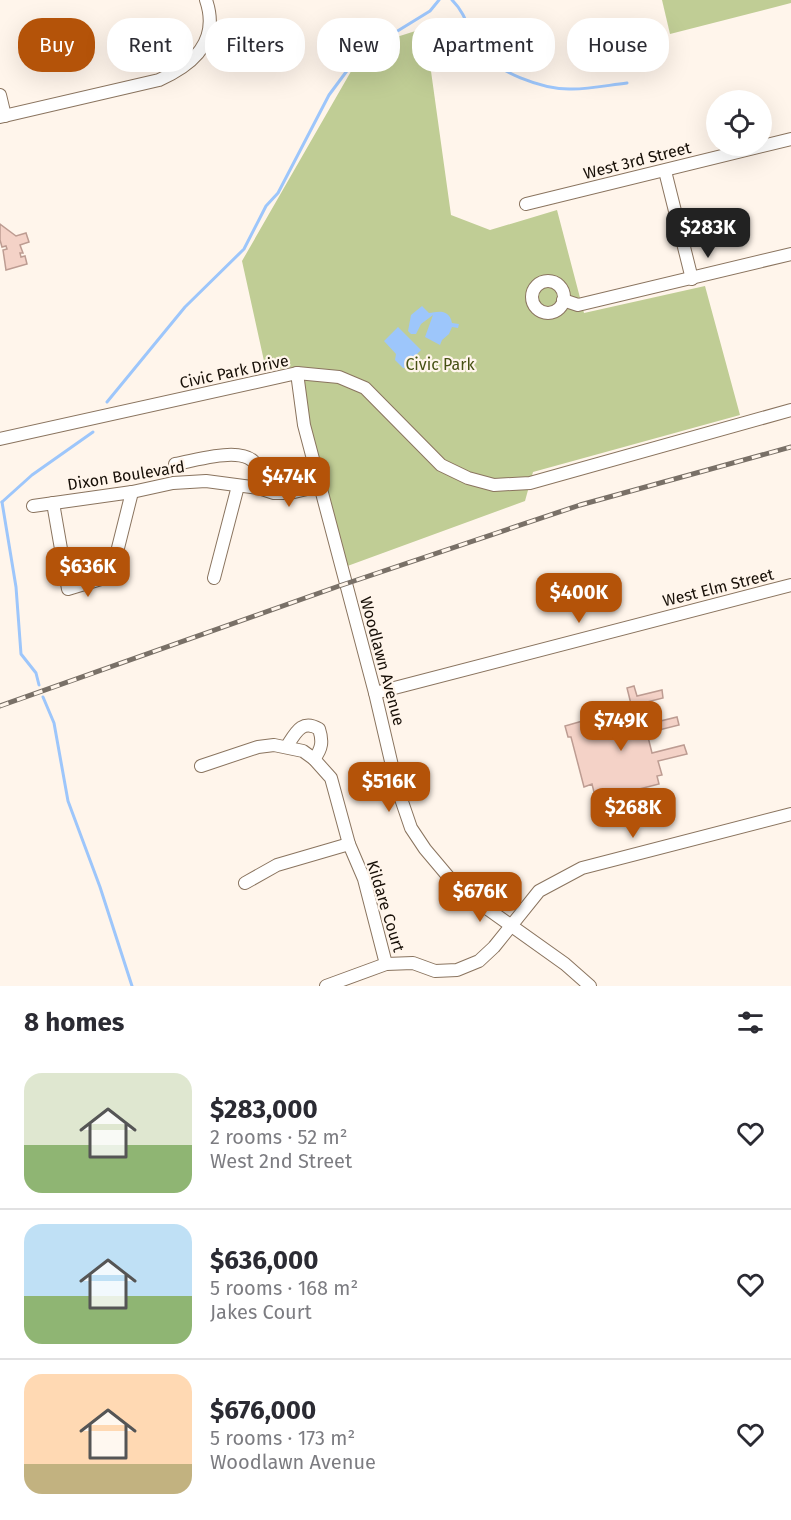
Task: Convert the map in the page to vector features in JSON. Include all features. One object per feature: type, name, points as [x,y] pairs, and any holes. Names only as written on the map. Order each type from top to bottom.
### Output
[{"type":"street","points":[[0,95],[3,117],[159,80],[177,72],[194,61],[206,40],[210,17],[206,0]]},
{"type":"street","name":"West 3rd Street","points":[[526,204],[791,139]]},
{"type":"street","points":[[665,171],[692,279]]},
{"type":"street","points":[[563,300],[578,305],[791,254]]},
{"type":"street","name":"Civic Park Drive","points":[[0,438],[297,373],[339,377],[365,388],[441,465],[468,478],[494,485],[530,483],[791,410]]},
{"type":"street","name":"Woodlawn Avenue","points":[[297,373],[304,425],[403,807],[411,828],[425,849],[457,887],[565,964],[590,986]]},
{"type":"street","points":[[176,465],[235,453],[250,458],[258,468],[259,488]]},
{"type":"street","name":"Dixon Boulevard","points":[[259,488],[276,481],[316,471]]},
{"type":"street","name":"Dixon Boulevard","points":[[33,506],[132,492],[173,483],[206,481],[259,488],[274,493],[290,493],[320,486]]},
{"type":"street","points":[[214,579],[238,486]]},
{"type":"street","points":[[53,503],[68,589],[111,576],[132,492]]},
{"type":"street","name":"West Elm Street","points":[[375,693],[791,585]]},
{"type":"street","points":[[287,746],[297,729],[304,725],[313,725],[320,729],[322,743],[321,750],[315,759]]},
{"type":"street","name":"Kildare Court","points":[[201,766],[258,747],[287,746],[303,751],[315,759],[332,778],[348,844],[364,879],[386,964]]},
{"type":"street","points":[[326,986],[386,964],[413,963],[435,971],[457,970],[479,961],[494,947],[539,891],[582,868],[791,814]]},
{"type":"street","points":[[245,883],[277,865],[348,844]]},
{"type":"green space","points":[[662,0],[791,0],[791,3],[670,34],[669,18],[666,18]]},
{"type":"green space","name":"Civic Park","points":[[412,32],[412,72],[431,72],[451,215],[490,230],[557,210],[584,313],[705,286],[740,415],[533,472],[525,501],[342,568],[298,397],[296,367],[266,370],[242,261],[351,72],[400,72],[400,36]]},
{"type":"water","points":[[422,306],[429,313],[446,313],[452,323],[459,324],[458,328],[452,327],[440,345],[425,337],[433,315],[421,324],[416,334],[408,331],[411,315]]},
{"type":"water","points":[[398,327],[421,350],[406,368],[395,360],[396,354],[384,341]]},
{"type":"building","points":[[0,224],[16,236],[26,233],[29,242],[20,245],[23,253],[20,253],[21,257],[25,256],[27,264],[6,270],[3,250],[7,249],[6,246],[2,247],[0,240]]},
{"type":"building","points":[[634,686],[637,696],[662,690],[663,698],[639,704],[644,725],[677,717],[679,725],[647,733],[652,753],[684,745],[687,754],[658,761],[662,775],[657,776],[659,784],[596,800],[592,784],[584,787],[571,737],[568,737],[565,726],[586,720],[589,732],[635,720],[627,688]]},
{"type":"waterway","points":[[107,402],[185,307],[244,249],[266,206],[278,193],[329,95],[352,64],[391,35],[430,11],[439,0]]},
{"type":"waterway","points":[[452,0],[464,17],[478,48],[485,57],[507,72],[534,83],[561,89],[627,83]]},
{"type":"waterway","points":[[2,502],[32,475],[93,432]]},
{"type":"waterway","points":[[2,502],[16,587],[21,654],[36,673],[39,685]]},
{"type":"waterway","points":[[43,697],[54,723],[68,801],[100,887],[132,986]]},
{"type":"railway","points":[[0,706],[339,586],[580,505],[791,447]]}]
